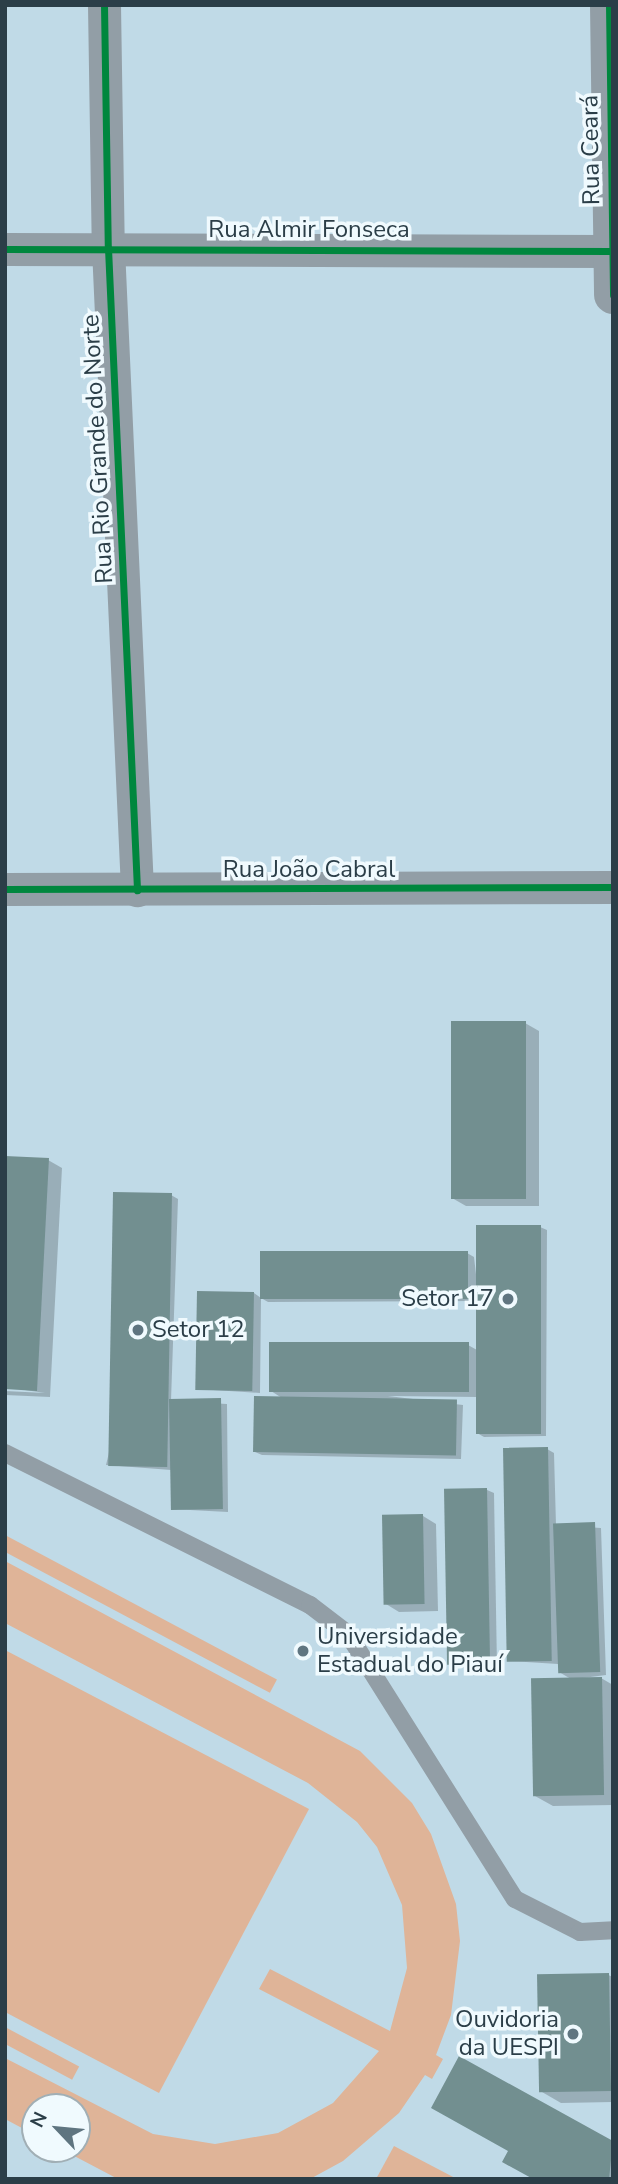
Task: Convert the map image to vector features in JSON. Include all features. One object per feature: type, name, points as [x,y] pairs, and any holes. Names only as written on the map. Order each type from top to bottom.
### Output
[{"type":"street","name":"Rua Rio Grande do Norte","points":[[104,5],[108,248],[137,890]]},
{"type":"street","name":"Rua Ceará","points":[[609,5],[613,295]]},
{"type":"street","name":"Rua Almir Fonseca","points":[[5,249],[612,251]]},
{"type":"street","name":"Rua João Cabral","points":[[5,889],[613,887]]},
{"type":"lane","points":[[5,1453],[310,1605],[348,1634],[515,1899],[580,1932],[613,1930]]},
{"type":"shaded area","points":[[5,1535],[277,1680],[270,1693],[5,1552]]},
{"type":"shaded area","points":[[5,1561],[360,1751],[412,1803],[431,1834],[456,1904],[460,1941],[451,2015],[436,2055],[443,2059],[432,2079],[425,2075],[399,2113],[343,2161],[310,2179],[118,2179],[88,2163],[91,2163],[91,2102],[153,2134],[215,2144],[278,2133],[333,2103],[379,2051],[259,1989],[270,1969],[390,2031],[407,1968],[402,1905],[377,1847],[357,1822],[308,1783],[5,1623]]},
{"type":"shaded area","points":[[5,1650],[309,1809],[159,2093],[5,2012]]},
{"type":"shaded area","points":[[5,2027],[79,2066],[72,2080],[5,2044]]},
{"type":"shaded area","points":[[5,2058],[73,2093],[21,2093],[21,2128],[5,2119]]},
{"type":"shaded area","points":[[394,2146],[457,2179],[376,2179]]},
{"type":"building","points":[[451,1021],[526,1021],[526,1199],[451,1199]]},
{"type":"building","points":[[5,1156],[49,1158],[37,1391],[5,1389]]},
{"type":"building","name":"Setor 12","points":[[113,1192],[172,1193],[167,1467],[108,1466]]},
{"type":"building","name":"Setor 17","points":[[476,1225],[541,1225],[541,1434],[476,1434]]},
{"type":"building","points":[[260,1251],[468,1251],[468,1299],[260,1299]]},
{"type":"building","points":[[197,1291],[254,1292],[252,1391],[195,1390]]},
{"type":"building","points":[[269,1342],[469,1342],[469,1392],[269,1392]]},
{"type":"building","points":[[254,1396],[457,1400],[456,1456],[253,1452]]},
{"type":"building","points":[[221,1398],[223,1509],[171,1510],[169,1399]]},
{"type":"building","points":[[548,1447],[552,1661],[507,1662],[503,1448]]},
{"type":"building","points":[[487,1488],[490,1664],[447,1665],[444,1489]]},
{"type":"building","points":[[423,1514],[425,1604],[384,1605],[382,1515]]},
{"type":"building","points":[[595,1522],[600,1672],[558,1673],[553,1523]]},
{"type":"building","points":[[602,1677],[604,1795],[533,1796],[531,1678]]},
{"type":"building","points":[[609,1973],[611,2091],[539,2092],[537,1974]]},
{"type":"building","points":[[459,2056],[613,2141],[609,2179],[533,2179],[502,2162],[508,2151],[431,2108]]},
{"type":"cycle path","points":[[104,5],[108,248],[137,890]]},
{"type":"cycle path","points":[[609,5],[613,295]]},
{"type":"cycle path","points":[[5,249],[613,251]]},
{"type":"cycle path","points":[[5,889],[613,887]]},
{"type":"place","name":"Setor 17","points":[[508,1299]]},
{"type":"place","name":"Setor 12","points":[[138,1330]]},
{"type":"place","name":"Universidade Estadual do Piauí","points":[[303,1651]]},
{"type":"place","name":"Ouvidoria da UESPI","points":[[573,2034]]}]
